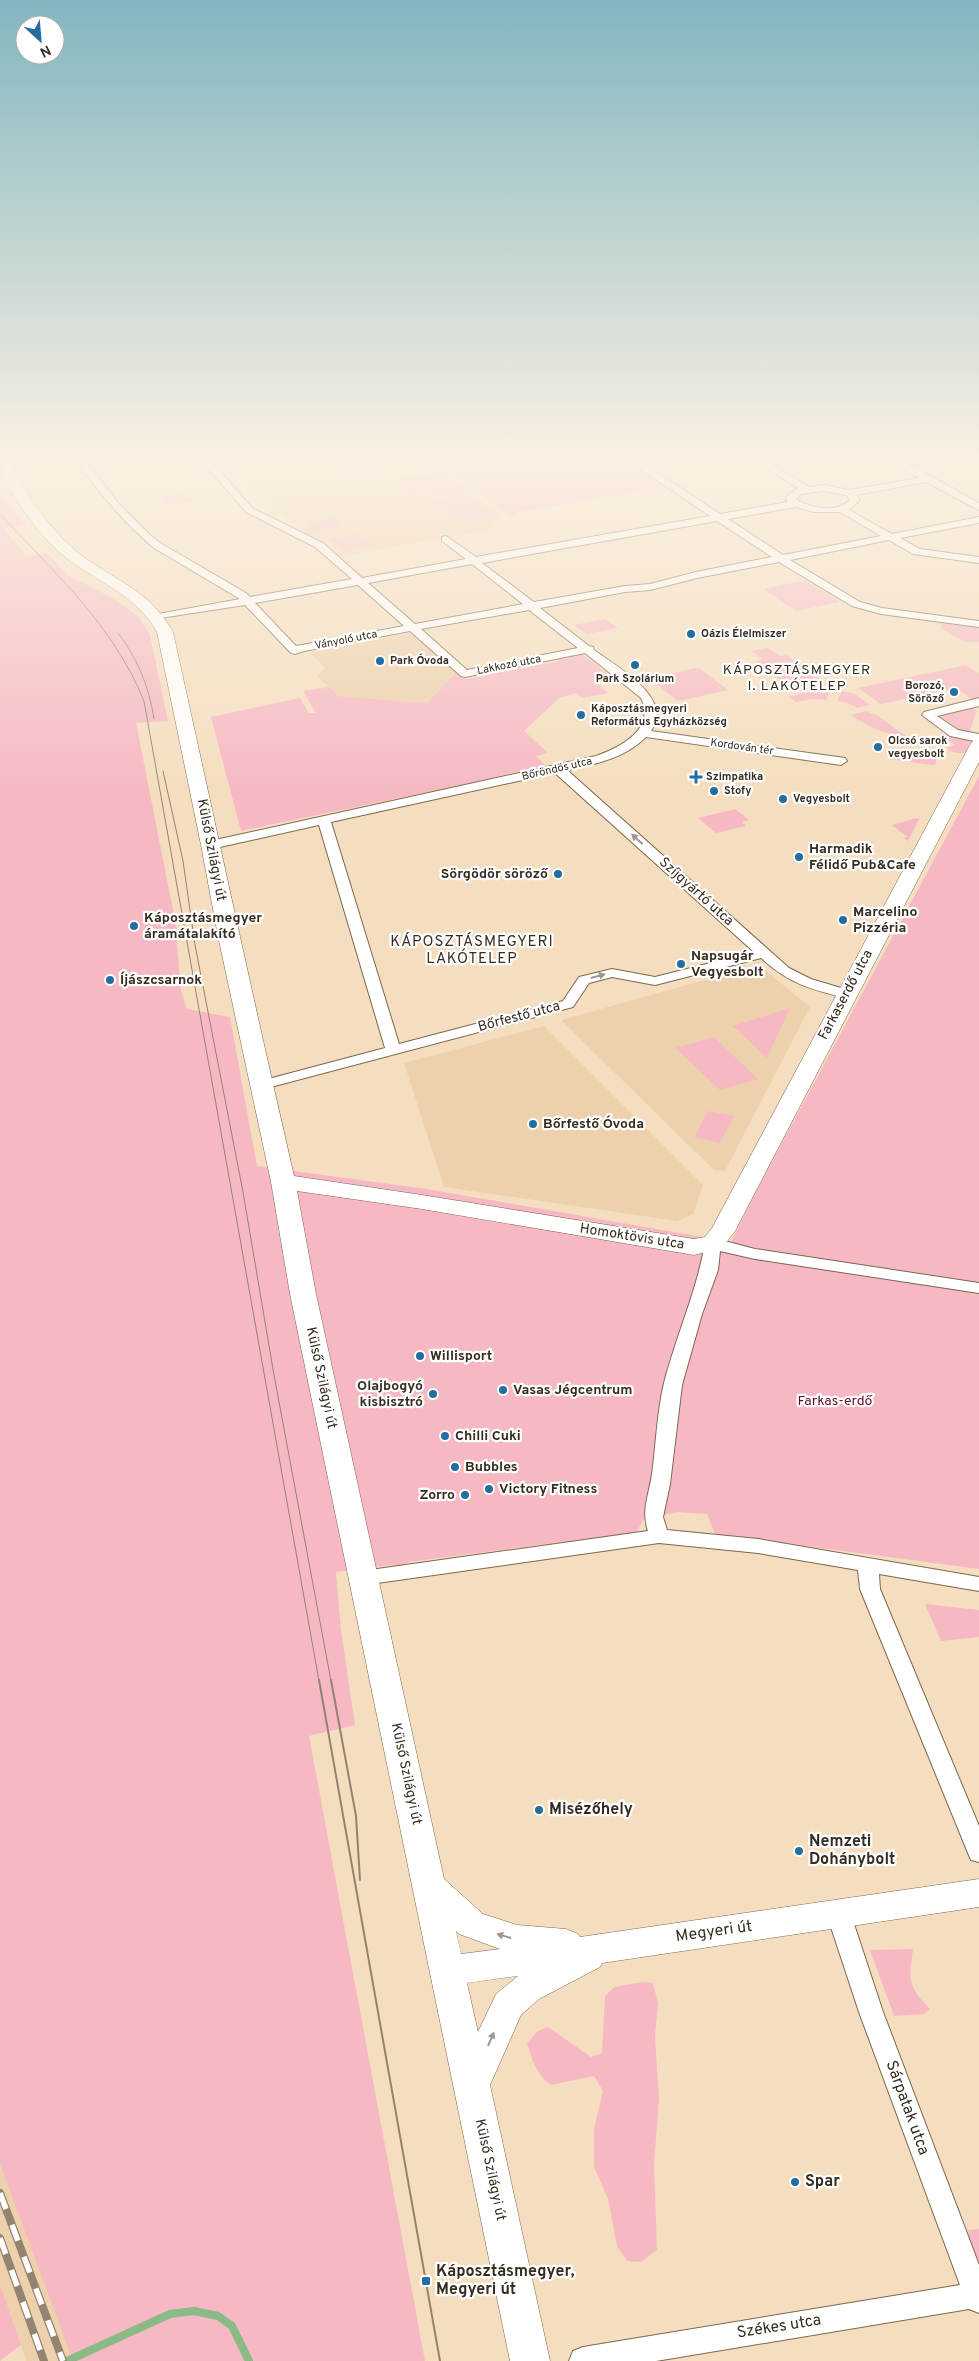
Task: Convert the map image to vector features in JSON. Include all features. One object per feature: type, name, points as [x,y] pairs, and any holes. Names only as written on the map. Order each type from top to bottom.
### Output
[{"type":"street","name":"Külső Szilágyi út","points":[[94,570],[143,602],[158,617],[165,632],[228,936],[283,1182],[303,1294],[530,2361]]},
{"type":"street","points":[[200,570],[242,594],[248,601]]},
{"type":"street","name":"Lakkozó utca","points":[[348,570],[465,674],[589,649]]},
{"type":"street","points":[[158,617],[419,570]]},
{"type":"street","points":[[487,570],[589,649],[650,702],[652,716],[643,733]]},
{"type":"street","name":"Ványoló utca","points":[[248,601],[295,651],[301,648],[532,605],[654,586],[721,570]]},
{"type":"street","points":[[800,570],[847,600],[868,608],[979,624]]},
{"type":"street","points":[[979,702],[928,714],[954,733],[979,738]]},
{"type":"street","name":"Bőröndös utca","points":[[210,845],[558,769],[612,755],[632,744],[643,733]]},
{"type":"street","name":"Kordován tér","points":[[643,733],[841,761]]},
{"type":"street","name":"Farkaserdő utca","points":[[713,1243],[723,1231],[846,994],[979,746]]},
{"type":"street","name":"Szíjgyártó utca","points":[[558,769],[796,979],[846,994]]},
{"type":"street","points":[[324,820],[380,1013],[394,1051]]},
{"type":"street","name":"Bőrfestő utca","points":[[262,1084],[568,1004],[584,980],[598,976],[612,973],[655,981],[765,953]]},
{"type":"street","name":"Homoktövis utca","points":[[283,1182],[422,1202],[694,1247],[713,1243],[733,1250],[755,1254],[979,1288]]},
{"type":"street","points":[[659,1536],[653,1517],[660,1484],[673,1385],[693,1314],[709,1270],[713,1243]]},
{"type":"street","points":[[363,1578],[659,1536],[758,1546],[868,1567],[979,1584]]},
{"type":"street","points":[[868,1567],[870,1589],[979,1853]]},
{"type":"street","points":[[430,1887],[472,1924],[496,1934],[517,1940],[605,1948]]},
{"type":"street","name":"Megyeri út","points":[[448,1971],[840,1915],[979,1893]]},
{"type":"street","name":"Sárpatak utca","points":[[840,1915],[871,2012],[978,2298]]},
{"type":"street","points":[[472,2084],[508,2005],[527,1988],[605,1948]]},
{"type":"street","name":"Székes utca","points":[[583,2361],[680,2343],[978,2298]]},
{"type":"shaded area","name":"Park Óvoda","points":[[413,633],[457,673],[427,703],[338,696],[317,676],[325,668],[310,653]]},
{"type":"shaded area","points":[[759,965],[810,1007],[725,1171],[714,1170],[561,1020]]},
{"type":"shaded area","name":"Bőrfestő Óvoda","points":[[544,1026],[703,1185],[693,1214],[677,1221],[444,1187],[404,1063]]},
{"type":"shaded area","points":[[0,2164],[73,2361],[26,2361],[0,2284]]},
{"type":"green space","name":"Farkas-erdő","points":[[0,570],[63,570],[67,575],[113,598],[138,616],[150,635],[168,721],[136,723],[175,920],[181,991],[187,1009],[230,1017],[257,1166],[427,1189],[731,1242],[755,1193],[979,776],[979,1569],[715,1534],[707,1514],[677,1512],[643,1520],[637,1532],[409,1562],[402,1565],[336,1572],[341,1630],[355,1725],[309,1736],[425,2361],[73,2361],[0,2164]]},
{"type":"green space","points":[[806,580],[840,602],[796,611],[763,589]]},
{"type":"green space","points":[[605,619],[618,628],[587,634],[574,625]]},
{"type":"green space","points":[[941,623],[979,628],[979,642],[965,642],[941,628]]},
{"type":"green space","points":[[768,648],[780,656],[786,655],[823,681],[791,688],[754,662],[763,659],[751,651]]},
{"type":"green space","points":[[581,653],[612,678],[595,681],[608,693],[582,698],[577,693],[559,698],[524,731],[548,753],[536,756],[545,765],[471,783],[241,831],[211,717],[300,698],[309,713],[316,713],[303,691],[329,687],[338,696],[427,703],[456,673],[467,679],[559,661],[556,658]]},
{"type":"green space","points":[[966,665],[979,674],[979,699],[973,700],[959,690],[950,689],[881,704],[858,688]]},
{"type":"green space","points":[[696,668],[728,690],[678,701],[649,678]]},
{"type":"green space","points":[[821,689],[831,690],[826,700],[812,699],[796,702],[788,697]]},
{"type":"green space","points":[[842,691],[855,694],[870,705],[857,708],[848,703],[837,701]]},
{"type":"green space","points":[[971,708],[977,710],[970,731],[961,731],[941,717],[943,714]]},
{"type":"green space","points":[[866,711],[878,716],[915,743],[904,741],[870,726],[851,715]]},
{"type":"green space","points":[[952,734],[975,740],[968,754],[952,752],[946,748],[955,745],[942,736]]},
{"type":"green space","points":[[891,753],[937,759],[935,765],[933,765],[888,759]]},
{"type":"green space","points":[[735,809],[749,820],[742,822],[746,826],[716,833],[698,818]]},
{"type":"green space","points":[[916,818],[919,819],[908,841],[903,838],[907,837],[892,825]]},
{"type":"green space","points":[[790,1008],[767,1058],[733,1026]]},
{"type":"green space","points":[[714,1037],[758,1079],[720,1090],[675,1048]]},
{"type":"green space","points":[[708,1111],[734,1116],[720,1143],[694,1137]]},
{"type":"green space","points":[[925,1604],[979,1610],[979,1637],[941,1641]]},
{"type":"green space","points":[[913,1949],[911,1982],[917,1994],[930,2009],[924,2014],[894,2016],[870,1950]]},
{"type":"green space","points":[[642,1982],[653,1983],[658,2003],[655,2037],[659,2099],[654,2164],[657,2250],[641,2262],[627,2261],[617,2246],[608,2199],[594,2167],[594,2129],[603,2091],[594,2076],[551,2085],[538,2071],[527,2043],[538,2031],[548,2027],[591,2057],[602,2053],[605,1996],[614,1987]]},
{"type":"green space","points":[[979,2229],[979,2277],[971,2261],[968,2230]]},
{"type":"green space","points":[[0,2284],[21,2345],[0,2361]]},
{"type":"waterway","points":[[67,2361],[170,2314],[194,2311],[218,2316],[232,2326],[249,2361]]},
{"type":"tram line","points":[[54,570],[81,601],[116,647],[144,701],[319,1681]]},
{"type":"tram line","points":[[118,633],[142,674],[154,719]]},
{"type":"tram line","points":[[163,771],[183,861],[195,945],[243,1192],[274,1375],[331,1681]]},
{"type":"tram line","points":[[319,1680],[440,2361]]},
{"type":"tram line","points":[[331,1680],[356,1816],[360,1880]]},
{"type":"railway","points":[[0,2193],[63,2361]]},
{"type":"railway","points":[[0,2238],[44,2361]]},
{"type":"place","name":"Oázis Élelmiszer","points":[[691,634]]},
{"type":"place","name":"Park Óvoda","points":[[380,661]]},
{"type":"place","name":"Park Szolárium","points":[[635,665]]},
{"type":"place","name":"Borozó, Söröző","points":[[954,692]]},
{"type":"place","name":"Káposztásmegyeri Református Egyházközség","points":[[581,715]]},
{"type":"place","name":"Olcsó sarok vegyesbolt","points":[[878,747]]},
{"type":"place","name":"Szimpatika","points":[[696,777]]},
{"type":"place","name":"Stofy","points":[[714,791]]},
{"type":"place","name":"Vegyesbolt","points":[[783,799]]},
{"type":"place","name":"Harmadik Félidő Pub&Cafe","points":[[799,857]]},
{"type":"place","name":"Sörgödör söröző","points":[[558,874]]},
{"type":"place","name":"Marcelino Pizzéria","points":[[843,920]]},
{"type":"place","name":"Káposztásmegyer áramátalakító","points":[[134,926]]},
{"type":"place","name":"Napsugár Vegyesbolt","points":[[681,964]]},
{"type":"place","name":"Íjászcsarnok","points":[[110,980]]},
{"type":"place","name":"Bőrfestő Óvoda","points":[[533,1124]]},
{"type":"place","name":"Willisport","points":[[420,1356]]},
{"type":"place","name":"Vasas Jégcentrum","points":[[503,1390]]},
{"type":"place","name":"Olajbogyó kisbisztró","points":[[433,1394]]},
{"type":"place","name":"Chilli Cuki","points":[[445,1436]]},
{"type":"place","name":"Bubbles","points":[[455,1467]]},
{"type":"place","name":"Victory Fitness","points":[[489,1489]]},
{"type":"place","name":"Zorro","points":[[465,1495]]},
{"type":"place","name":"Misézőhely","points":[[539,1810]]},
{"type":"place","name":"Nemzeti Dohánybolt","points":[[799,1851]]},
{"type":"place","name":"Spar","points":[[795,2182]]},
{"type":"place","name":"Káposztásmegyer, Megyeri út","points":[[426,2281]]},
{"type":"district","name":"KÁPOSZTÁSMEGYER I. LAKÓTELEP","points":[[797,678]]},
{"type":"district","name":"KÁPOSZTÁSMEGYERI LAKÓTELEP","points":[[472,950]]}]
